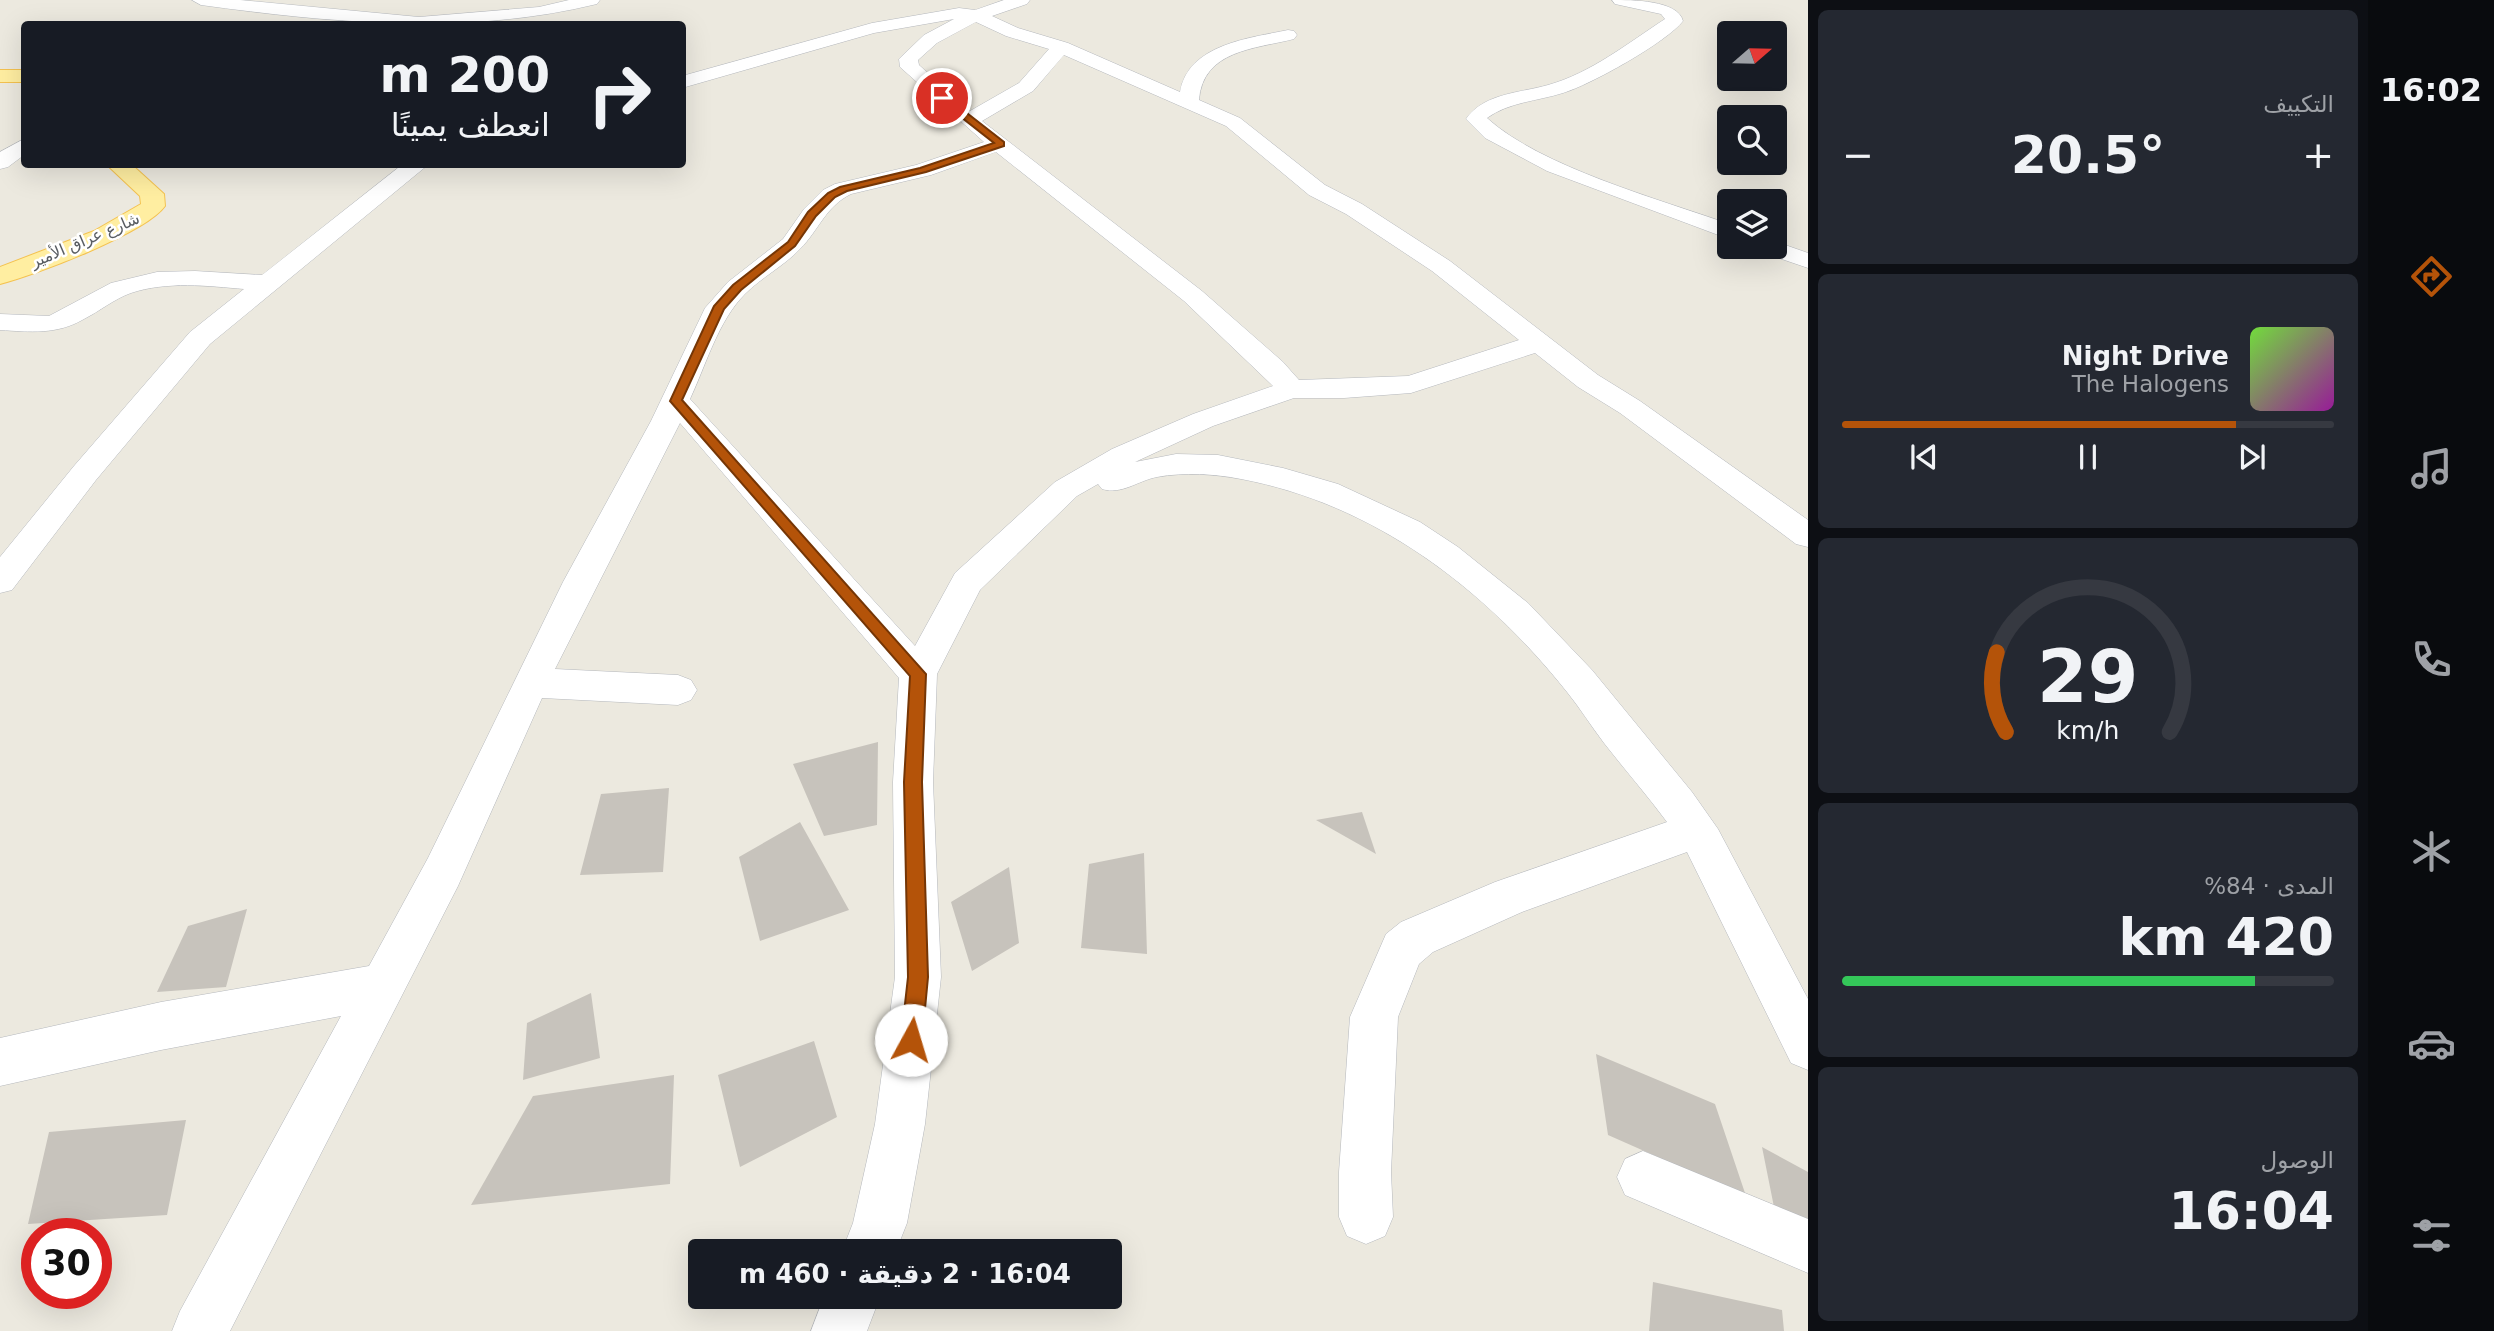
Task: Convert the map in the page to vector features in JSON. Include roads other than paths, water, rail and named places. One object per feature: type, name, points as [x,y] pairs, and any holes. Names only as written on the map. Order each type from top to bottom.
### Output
[{"type":"main road","points":[[0,76],[21,76]]},
{"type":"main road","name":"شارع عراق الأمير","points":[[0,276],[144,216],[153,206],[152,194],[122,168]]},
{"type":"street","points":[[201,0],[389,21]]},
{"type":"street","points":[[433,21],[539,12],[591,0]]},
{"type":"street","points":[[1021,0],[977,16],[921,46],[908,62],[928,86],[968,120],[1193,296],[1273,368],[1291,389]]},
{"type":"street","points":[[1621,0],[1667,10],[1673,15],[1674,21],[1587,76],[1561,87],[1490,107],[1479,113],[1476,120],[1492,135],[1544,162],[1717,227]]},
{"type":"street","points":[[686,81],[885,25],[960,13],[977,16],[1012,32],[1061,47],[1233,122],[1317,190],[1354,209],[1441,266],[1588,381],[1737,482],[1808,536]]},
{"type":"street","points":[[1189,104],[1192,79],[1201,66],[1231,51],[1288,35]]},
{"type":"street","points":[[968,120],[1026,87],[1061,47]]},
{"type":"street","points":[[200,1331],[443,872],[530,683],[676,401],[718,308],[737,287],[792,244],[812,214],[831,195],[843,189],[923,170],[1000,144]]},
{"type":"street","points":[[0,581],[85,473],[200,338],[413,168]]},
{"type":"street","points":[[1787,253],[1808,261]]},
{"type":"street","points":[[0,322],[49,324],[74,314],[120,288],[140,283],[190,279],[271,283]]},
{"type":"street","points":[[874,1239],[880,1223],[900,1124],[918,977],[913,782],[918,674],[967,582],[1066,489],[1123,456],[1203,419],[1291,389],[1344,389],[1411,383],[1538,343]]},
{"type":"street","points":[[676,401],[918,674]]},
{"type":"street","points":[[1035,517],[1138,471],[1202,462],[1313,486],[1390,518],[1426,539],[1507,603],[1547,643],[1581,682],[1696,830],[1782,1001],[1808,1045]]},
{"type":"street","points":[[530,683],[678,690]]},
{"type":"street","points":[[1366,1217],[1365,1172],[1374,1017],[1402,949],[1417,937],[1510,897],[1696,830]]},
{"type":"street","points":[[0,1062],[160,1026],[384,986]]},
{"type":"street","points":[[1643,1177],[1808,1246]]},
{"type":"street","points":[[839,1331],[847,1309]]}]
